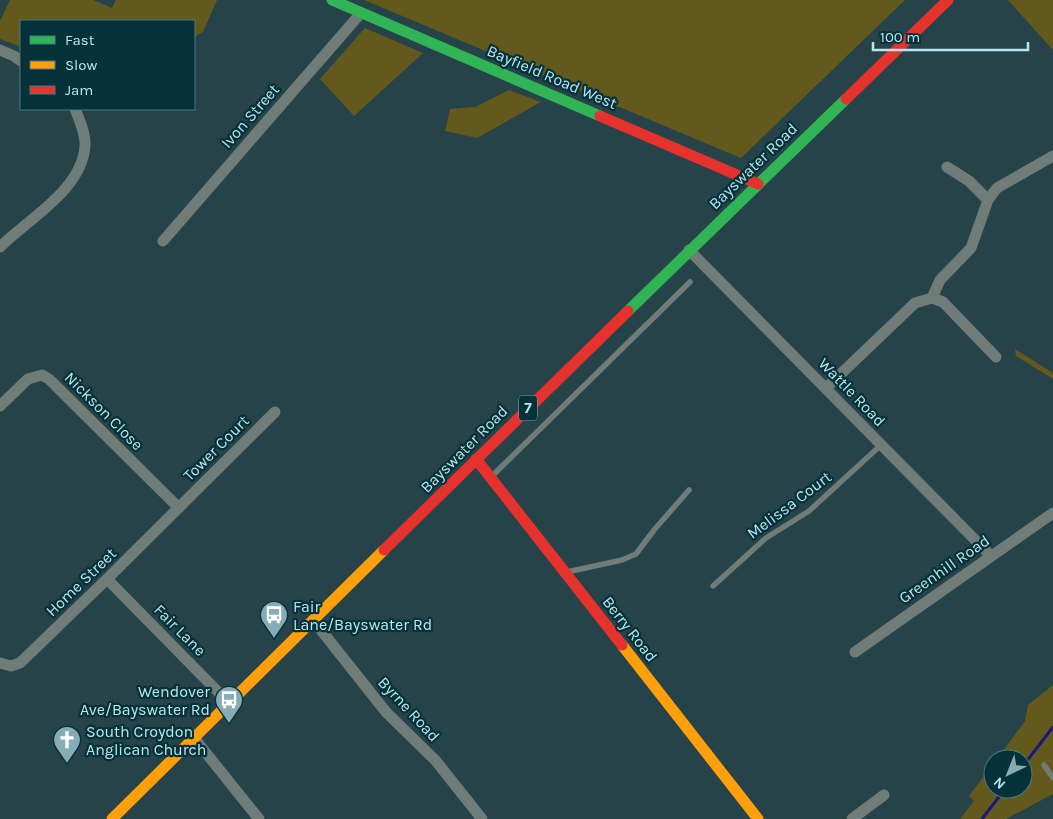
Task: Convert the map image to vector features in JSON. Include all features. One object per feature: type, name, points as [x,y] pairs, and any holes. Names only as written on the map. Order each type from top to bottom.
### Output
[{"type":"main road","name":"Bayfield Road West","points":[[332,0],[758,184]]},
{"type":"main road","name":"Bayswater Road","points":[[112,819],[476,459],[948,0]]},
{"type":"main road","name":"Berry Road","points":[[476,459],[758,819]]},
{"type":"street","name":"Ivon Street","points":[[163,241],[361,13]]},
{"type":"street","points":[[0,50],[20,60]]},
{"type":"street","points":[[0,247],[53,202],[76,173],[86,145],[81,123],[75,110]]},
{"type":"street","points":[[932,298],[940,280],[970,248],[988,200],[997,188],[1053,156]]},
{"type":"street","points":[[947,167],[969,181],[988,200]]},
{"type":"street","name":"Wattle Road","points":[[690,250],[991,556]]},
{"type":"street","points":[[826,388],[915,303],[932,298],[943,302],[976,334],[996,357]]},
{"type":"street","name":"Nickson Close","points":[[0,406],[28,379],[42,375],[49,379],[179,508]]},
{"type":"street","name":"Tower Court","points":[[179,508],[275,412]]},
{"type":"street","name":"Home Street","points":[[0,663],[11,666],[20,663],[179,508]]},
{"type":"street","name":"Greenhill Road","points":[[855,652],[1053,513]]},
{"type":"street","name":"Fair Lane","points":[[107,579],[229,703]]},
{"type":"street","name":"Byrne Road","points":[[313,620],[386,712],[436,761],[482,819]]},
{"type":"street","points":[[194,738],[259,819]]},
{"type":"street","points":[[852,819],[884,795]]},
{"type":"lane","points":[[490,477],[690,282]]},
{"type":"lane","name":"Melissa Court","points":[[713,586],[766,538],[809,511],[881,445]]},
{"type":"lane","points":[[566,573],[622,560],[636,554],[689,490]]},
{"type":"lane","points":[[1044,765],[1053,778]]},
{"type":"shaded area","points":[[10,0],[93,0],[112,8],[116,0],[217,0],[203,32],[195,36],[195,20],[20,20],[19,46],[0,39],[0,21]]},
{"type":"shaded area","points":[[364,0],[905,0],[741,158]]},
{"type":"shaded area","points":[[1008,0],[1053,0],[1053,50]]},
{"type":"shaded area","points":[[365,28],[423,53],[354,116],[320,79]]},
{"type":"shaded area","points":[[509,90],[541,102],[477,138],[445,131],[450,109],[475,107]]},
{"type":"shaded area","points":[[1015,349],[1053,373],[1053,379],[1016,356]]},
{"type":"shaded area","points":[[1053,685],[1053,794],[1006,819],[960,819],[974,801],[969,796],[983,777],[983,799],[1033,799],[1033,749],[1004,749],[1025,721],[1028,705]]},
{"type":"waterway","points":[[1033,753],[1053,727]]},
{"type":"waterway","points":[[982,819],[997,799]]},
{"type":"traffic: fast","points":[[332,0],[600,116]]},
{"type":"traffic: fast","points":[[628,311],[846,99]]},
{"type":"traffic: slow","points":[[112,819],[384,550]]},
{"type":"traffic: slow","points":[[622,645],[758,819]]},
{"type":"traffic: jam","points":[[846,99],[948,0]]},
{"type":"traffic: jam","points":[[600,116],[758,184]]},
{"type":"traffic: jam","points":[[384,550],[628,311]]},
{"type":"traffic: jam","points":[[476,459],[622,645]]},
{"type":"place","name":"Fair Lane/Bayswater Rd","points":[[274,639]]},
{"type":"place","name":"Wendover Ave/Bayswater Rd","points":[[229,724]]},
{"type":"place","name":"South Croydon Anglican Church","points":[[67,764]]}]
